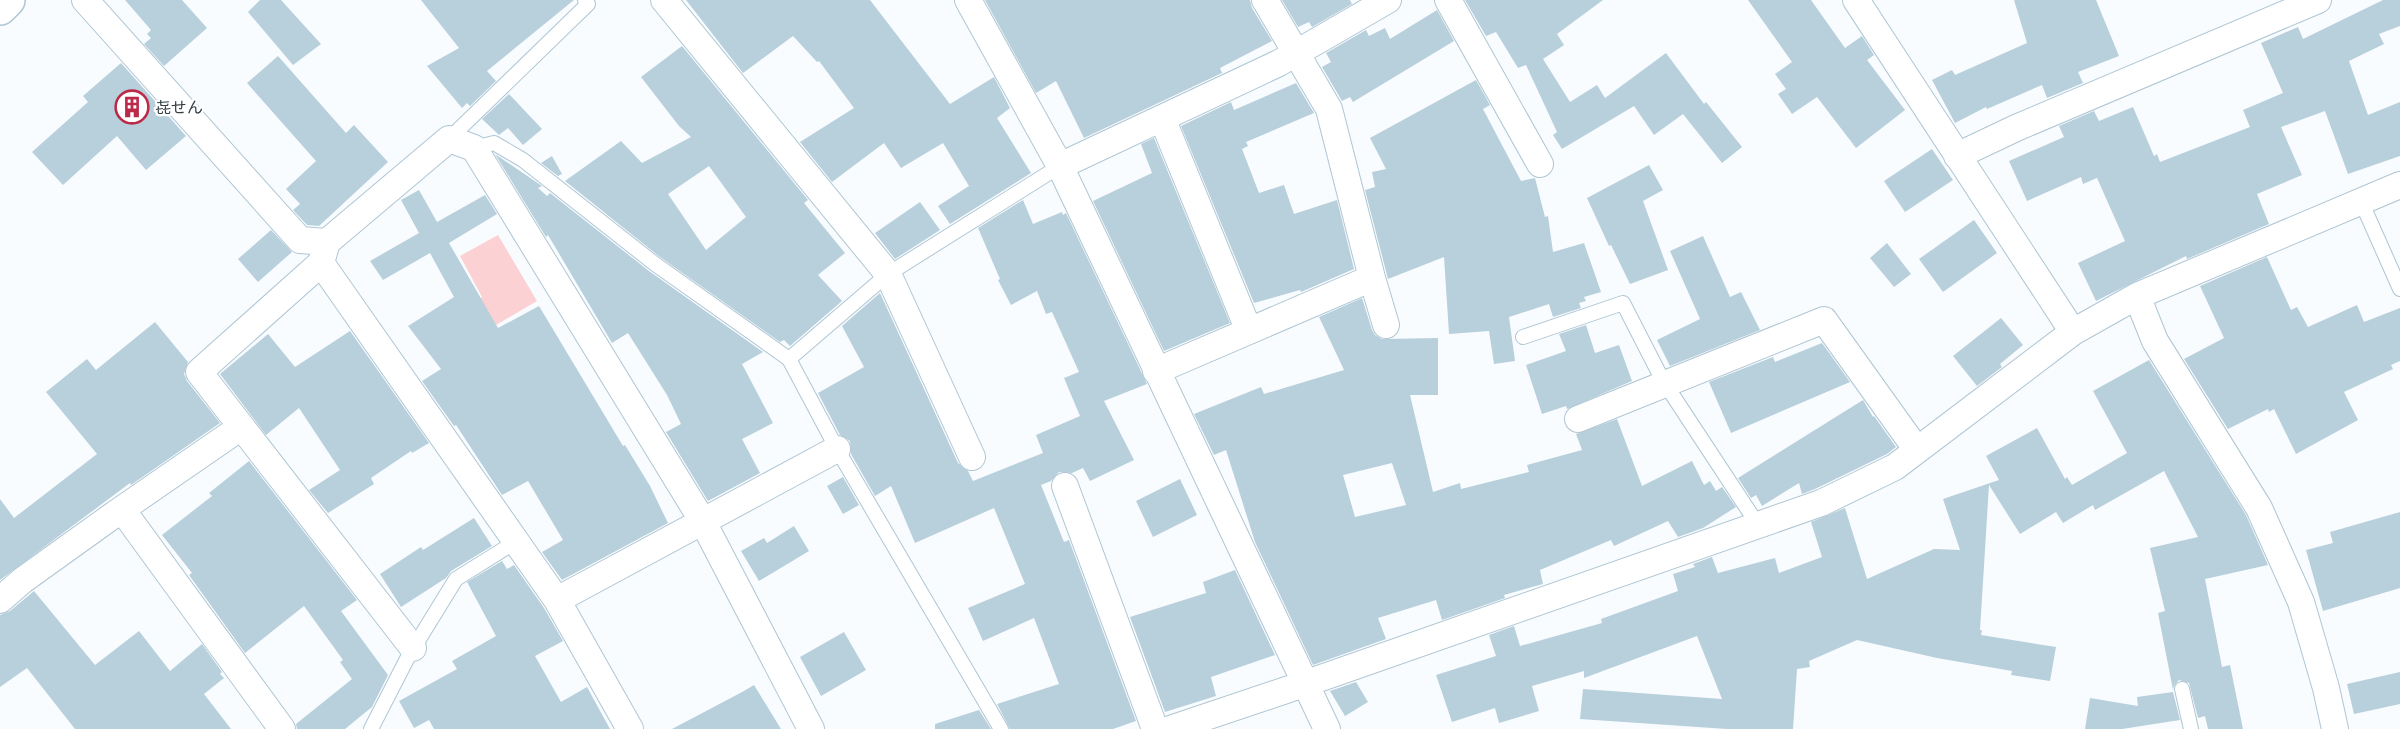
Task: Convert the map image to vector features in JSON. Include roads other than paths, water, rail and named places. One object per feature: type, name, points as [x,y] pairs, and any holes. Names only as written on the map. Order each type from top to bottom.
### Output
[{"type":"main road","points":[[0,8],[8,0]]},
{"type":"street","points":[[85,0],[300,240],[324,252],[557,600],[630,729]]},
{"type":"street","points":[[664,0],[888,274],[972,457]]},
{"type":"street","points":[[968,0],[1060,166],[1327,729]]},
{"type":"street","points":[[1265,0],[1329,109],[1386,325]]},
{"type":"street","points":[[1060,166],[1279,63],[1388,0]]},
{"type":"street","points":[[1448,0],[1540,164]]},
{"type":"street","points":[[1857,0],[2073,332]]},
{"type":"street","points":[[1957,156],[2026,123],[2318,0]]},
{"type":"street","points":[[1162,118],[1249,331]]},
{"type":"street","points":[[413,648],[199,372],[324,252],[449,139],[474,148],[702,520],[811,729]]},
{"type":"street","points":[[1170,729],[1821,503],[1895,467],[2073,332],[2138,296],[2400,185]]},
{"type":"street","points":[[1156,371],[1372,278]]},
{"type":"street","points":[[2138,296],[2155,341],[2259,508],[2301,602],[2326,688],[2335,729]]},
{"type":"street","points":[[1578,419],[1824,320],[1917,450]]},
{"type":"street","points":[[0,600],[22,580],[242,427]]},
{"type":"street","points":[[557,600],[837,449]]},
{"type":"street","points":[[1065,486],[1155,729]]},
{"type":"street","points":[[115,514],[126,515],[131,520],[282,729]]},
{"type":"lane","points":[[449,139],[588,4],[585,0]]},
{"type":"lane","points":[[474,148],[494,143],[523,160],[655,264],[789,359],[837,449],[1001,729]]},
{"type":"lane","points":[[789,359],[888,274],[1060,166]]},
{"type":"lane","points":[[2361,201],[2400,289]]},
{"type":"lane","points":[[1523,337],[1623,303],[1665,384],[1758,525]]},
{"type":"lane","points":[[371,729],[413,648],[456,579],[517,542]]},
{"type":"lane","points":[[2182,689],[2191,729]]},
{"type":"place","name":"㐂せん","points":[[132,107]]}]
